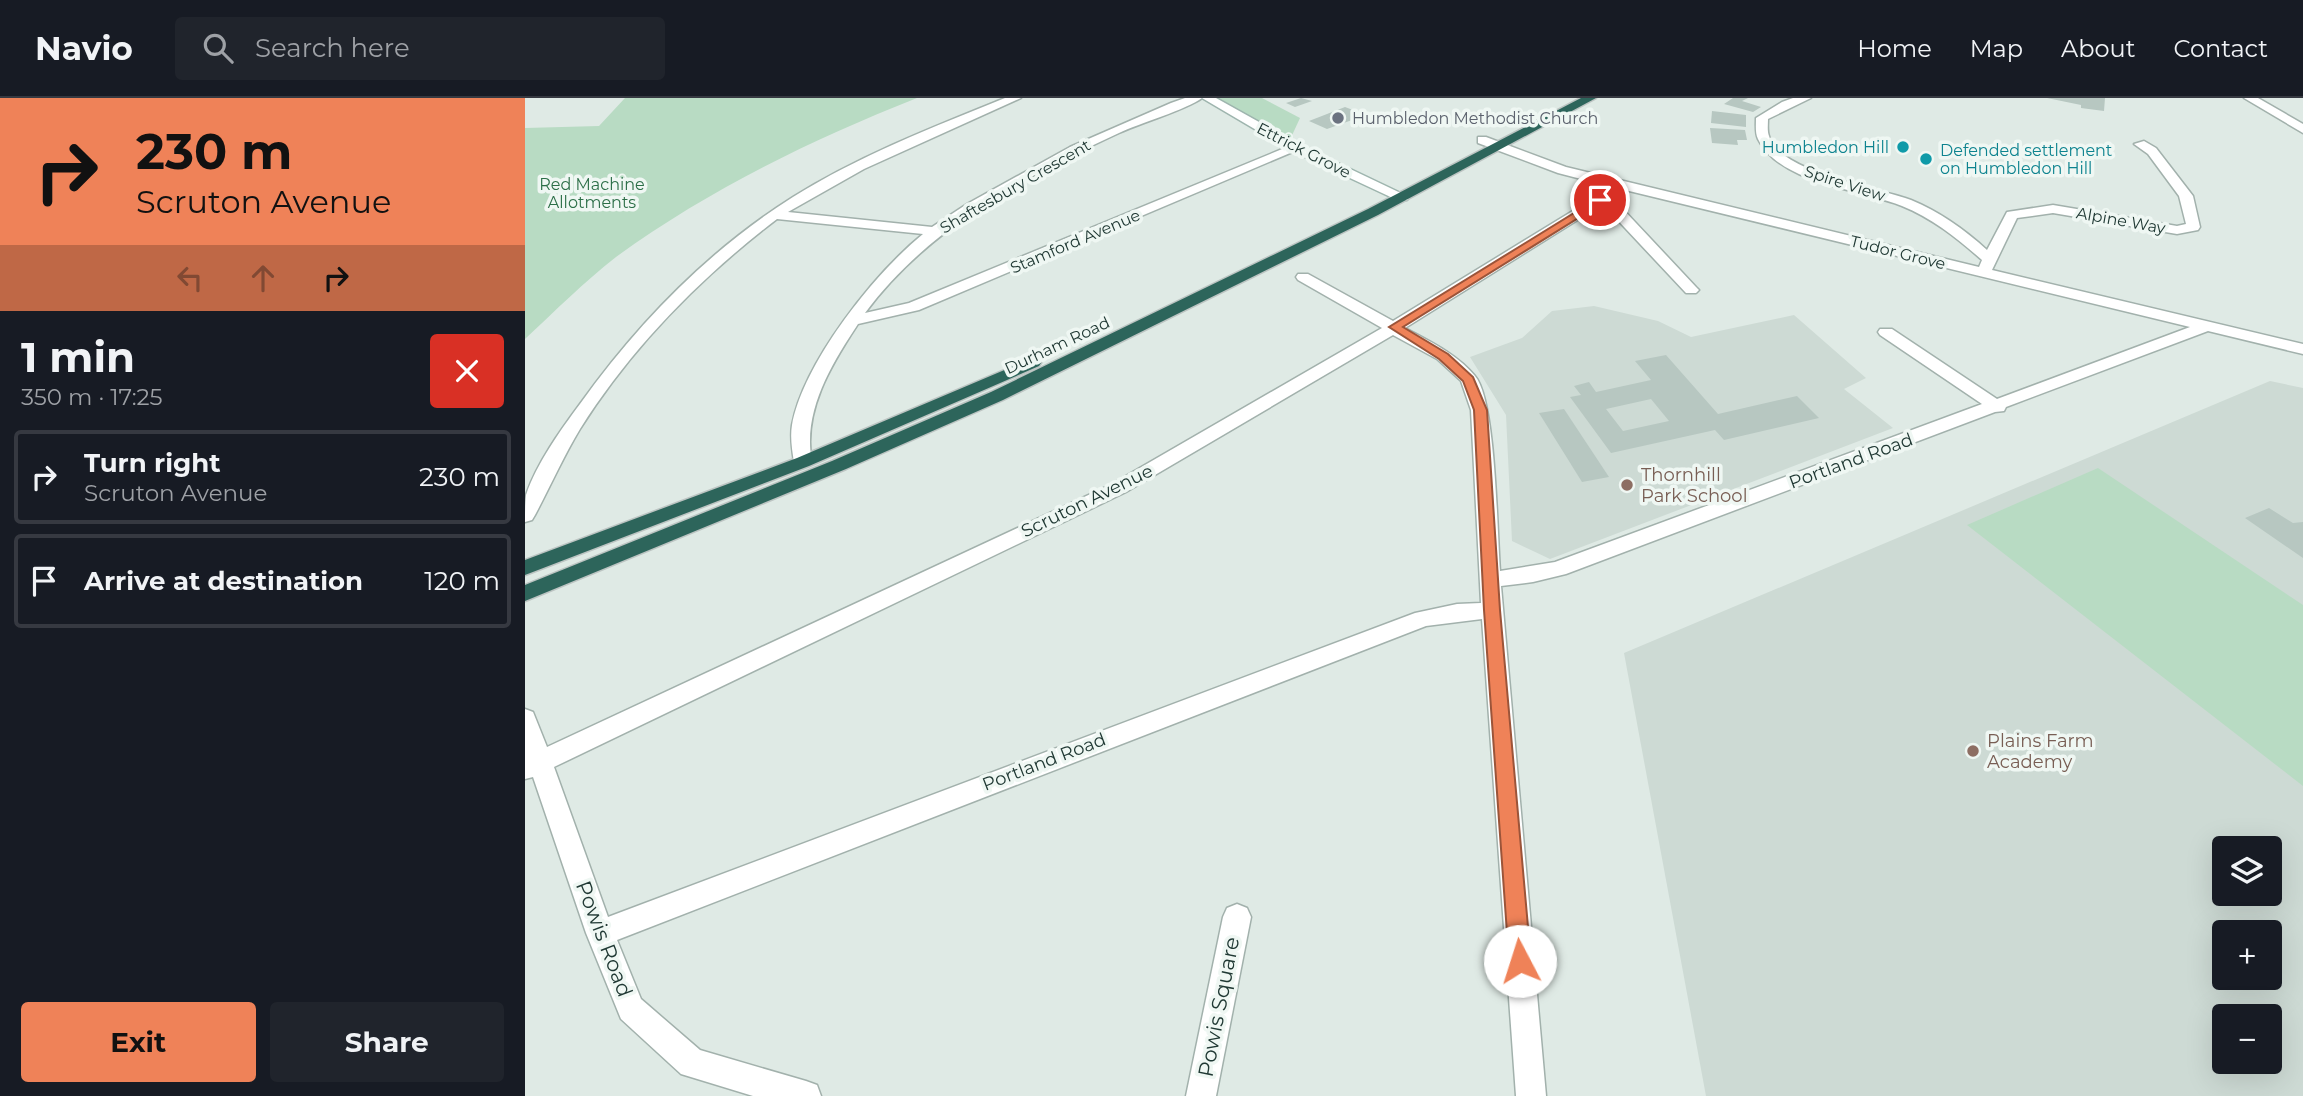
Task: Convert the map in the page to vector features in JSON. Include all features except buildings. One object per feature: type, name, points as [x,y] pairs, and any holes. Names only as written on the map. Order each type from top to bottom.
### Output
[{"type":"highway","name":"Durham Road","points":[[525,593],[839,465],[997,396],[1394,194],[1565,98]]},
{"type":"highway","name":"Durham Road","points":[[1489,143],[1590,98]]},
{"type":"highway","name":"Durham Road","points":[[525,568],[803,462],[986,385],[1394,194]]},
{"type":"street","points":[[525,515],[572,428],[653,323],[724,253],[775,215],[856,168],[1015,98]]},
{"type":"street","name":"Shaftesbury Crescent","points":[[803,462],[797,440],[803,414],[850,321],[887,276],[935,231],[1062,156],[1139,119],[1196,98]]},
{"type":"street","name":"Ettrick Grove","points":[[1208,98],[1296,148],[1394,194]]},
{"type":"street","name":"Spire View","points":[[1805,98],[1773,110],[1762,118],[1759,129],[1762,142],[1776,155],[1798,168],[1832,182],[1903,201],[1928,213],[1957,230],[1987,266]]},
{"type":"street","points":[[2250,98],[2303,130]]},
{"type":"street","name":"Tudor Grove","points":[[1489,143],[1562,170],[1623,186],[1987,266],[2207,326],[2303,349]]},
{"type":"street","name":"Alpine Way","points":[[1987,266],[2012,215],[2053,209],[2177,230],[2193,227],[2186,196],[2152,150],[2140,144]]},
{"type":"street","name":"Stamford Avenue","points":[[850,321],[914,307],[1296,148]]},
{"type":"street","name":"Scruton Avenue","points":[[533,765],[1119,488],[1395,327],[1623,186]]},
{"type":"street","points":[[1600,200],[1615,209],[1691,290]]},
{"type":"street","points":[[775,215],[935,231]]},
{"type":"street","points":[[1303,277],[1443,356],[1469,379],[1480,410],[1492,610],[1531,1096]]},
{"type":"street","name":"Portland Road","points":[[1490,579],[1533,575],[1559,569],[1998,407],[2207,326]]},
{"type":"street","points":[[1886,332],[1998,407]]},
{"type":"street","name":"Portland Road","points":[[600,933],[1423,620],[1457,612],[1492,610]]},
{"type":"street","name":"Powis Road","points":[[525,719],[533,765],[631,1009],[692,1063],[806,1096]]},
{"type":"street","name":"Powis Square","points":[[1201,1096],[1237,917]]},
{"type":"shaded area","name":"Thornhill Park School","points":[[1594,306],[1658,321],[1691,337],[1794,315],[1866,378],[1844,389],[1893,428],[1550,559],[1512,541],[1506,415],[1470,357],[1522,338],[1552,311]]},
{"type":"shaded area","name":"Plains Farm Academy","points":[[2270,381],[2303,388],[2303,1096],[1706,1096],[1624,653]]},
{"type":"green space","name":"Red Machine Allotments","points":[[625,98],[917,98],[799,149],[687,210],[616,257],[525,339],[525,128],[599,126]]},
{"type":"green space","points":[[1208,98],[1262,98],[1300,118],[1288,144]]},
{"type":"green space","points":[[2098,468],[2303,605],[2303,786],[1967,525]]},
{"type":"place","name":"Humbledon Methodist Church","points":[[1338,118]]},
{"type":"place","name":"Humbledon Hill","points":[[1903,147]]},
{"type":"place","name":"Defended settlement on Humbledon Hill","points":[[1926,159]]},
{"type":"place","name":"Thornhill Park School","points":[[1627,485]]},
{"type":"place","name":"Plains Farm Academy","points":[[1973,751]]},
{"type":"route","points":[[1520,961],[1492,610],[1480,410],[1469,379],[1443,356],[1395,327],[1600,200]]}]
